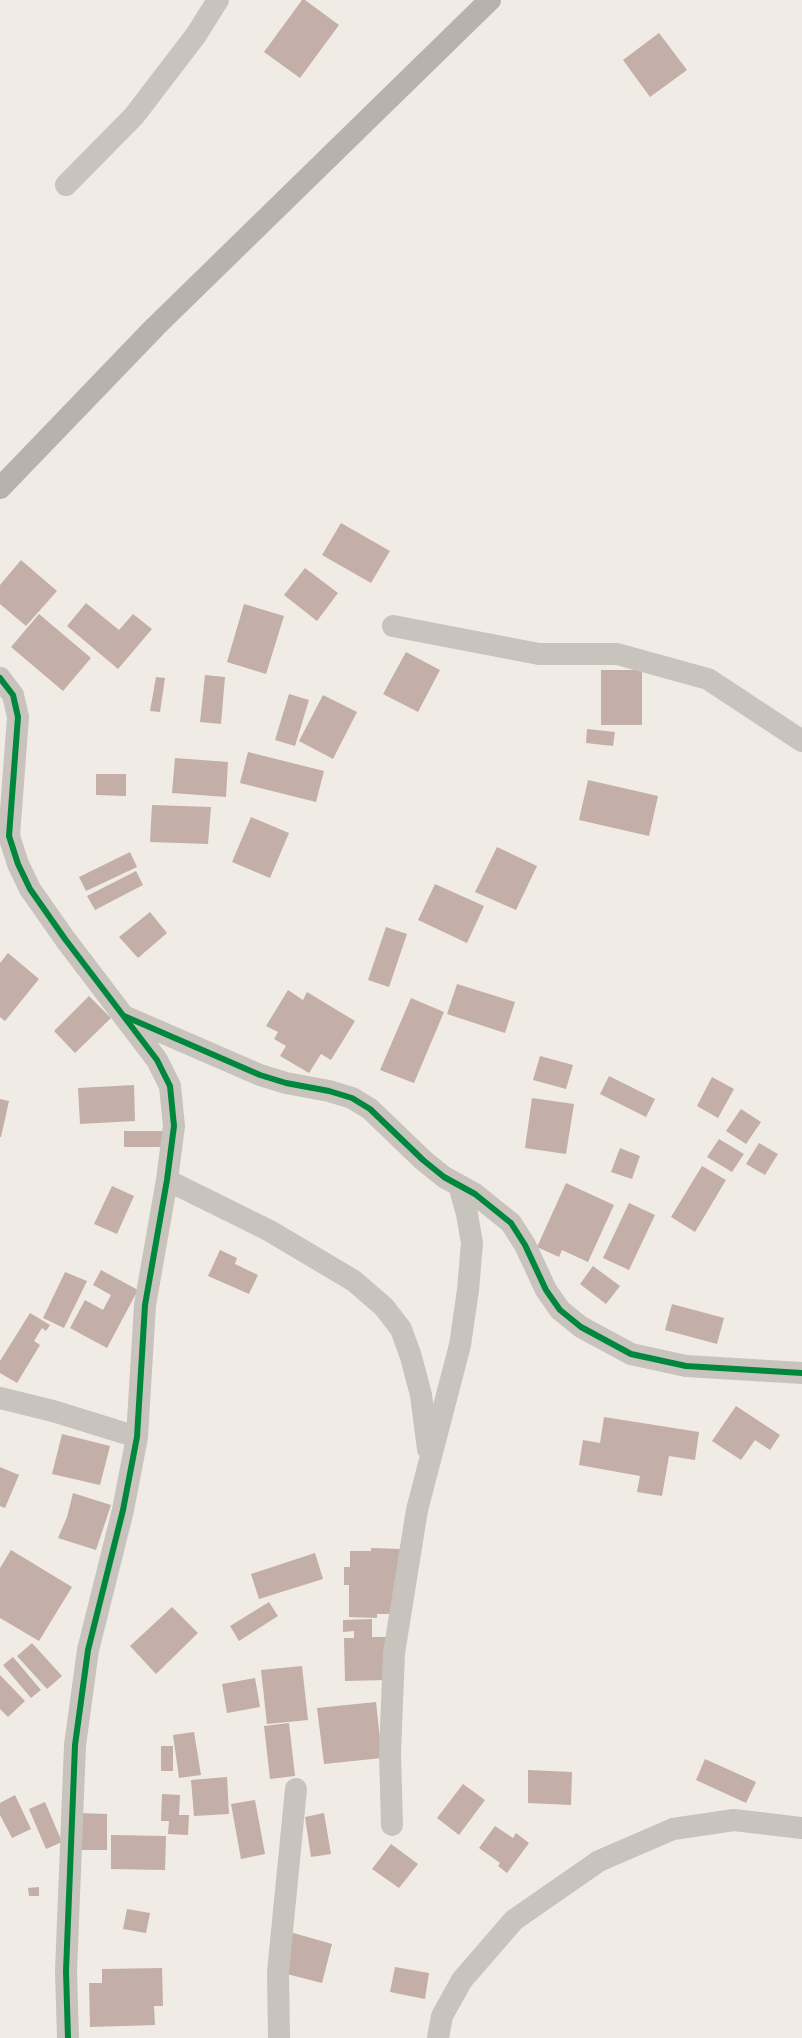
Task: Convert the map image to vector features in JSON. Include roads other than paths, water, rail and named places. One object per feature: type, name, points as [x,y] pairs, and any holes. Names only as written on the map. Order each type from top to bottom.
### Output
[{"type":"main road","points":[[0,488],[154,327],[490,0]]},
{"type":"street","points":[[66,185],[134,116],[196,35],[218,0]]},
{"type":"street","points":[[393,626],[539,654],[617,654],[708,679],[802,742]]},
{"type":"street","points":[[0,678],[13,695],[18,718],[9,836],[18,864],[30,888],[65,939],[156,1060],[170,1086],[174,1126],[168,1180],[144,1305],[137,1438],[123,1510],[88,1650],[75,1745],[66,1972],[68,2038]]},
{"type":"street","points":[[123,1015],[260,1076],[286,1084],[315,1088],[352,1098],[370,1109],[422,1160],[444,1177],[495,1208],[511,1223],[525,1245],[546,1290],[560,1310],[581,1327],[631,1354],[686,1366],[802,1373]]},
{"type":"street","points":[[168,1180],[277,1234],[354,1281],[384,1307],[401,1329],[411,1357],[421,1395],[430,1460]]},
{"type":"street","points":[[392,1825],[390,1753],[394,1653],[416,1510],[460,1345],[468,1290],[472,1242],[467,1214],[459,1185]]},
{"type":"street","points":[[0,1398],[53,1411],[137,1438]]},
{"type":"street","points":[[279,2038],[278,1972],[296,1788]]},
{"type":"street","points":[[438,2038],[442,2016],[462,1980],[514,1920],[599,1861],[673,1829],[734,1820],[802,1828]]}]
